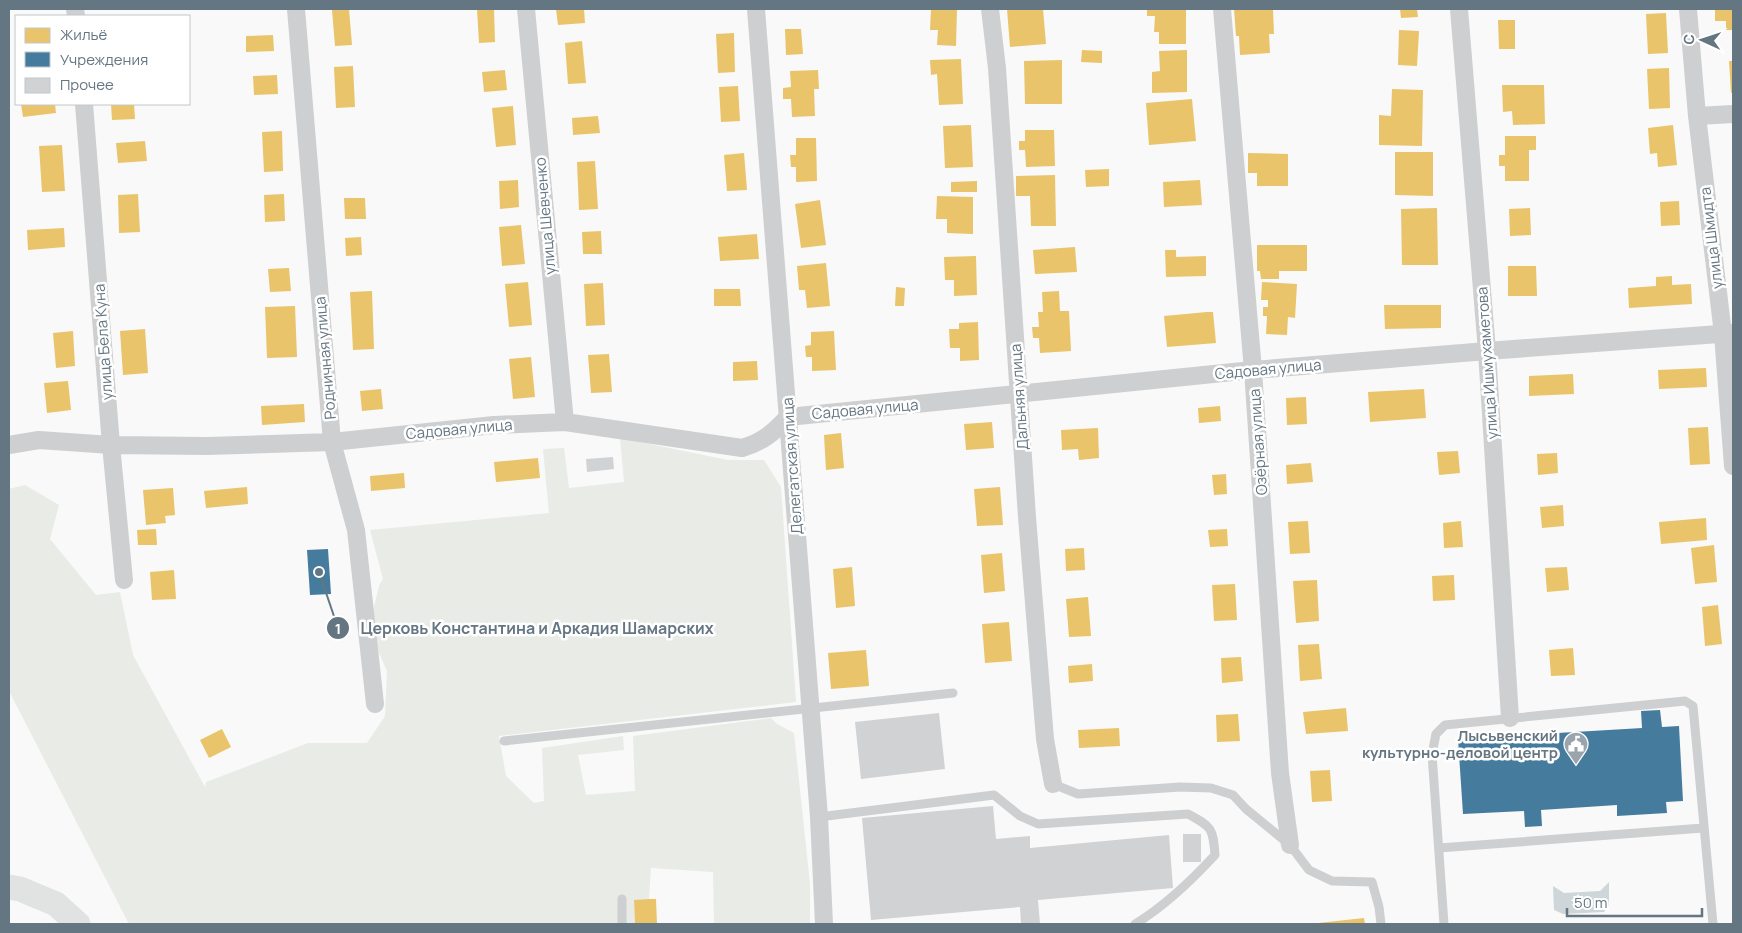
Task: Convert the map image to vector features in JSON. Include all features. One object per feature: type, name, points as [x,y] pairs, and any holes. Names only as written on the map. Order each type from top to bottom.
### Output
[{"type":"street","name":"Родничная улица","points":[[296,9],[332,442],[356,530],[375,704]]},
{"type":"street","name":"улица Шевченко","points":[[526,9],[565,422]]},
{"type":"street","name":"Делегатская улица","points":[[756,9],[819,817],[824,924]]},
{"type":"street","name":"Дальняя улица","points":[[990,9],[997,68],[1018,395],[1046,739],[1053,784]]},
{"type":"street","name":"Озёрная улица","points":[[1222,9],[1253,370],[1280,773],[1290,845]]},
{"type":"street","name":"улица Ишмухаметова","points":[[1459,9],[1487,351],[1510,718]]},
{"type":"street","name":"улица Шмидта","points":[[1688,9],[1697,116],[1728,333],[1733,466]]},
{"type":"street","name":"улица Бела Куна","points":[[84,105],[111,445],[124,580]]},
{"type":"street","points":[[1697,116],[1733,114]]},
{"type":"street","name":"Садовая улица","points":[[9,445],[39,440],[111,445],[208,446],[332,442],[494,425],[565,422],[742,448],[756,444],[770,436],[788,416],[1018,395],[1253,370],[1728,333]]},
{"type":"street","points":[[9,887],[20,889],[56,904],[78,924]]},
{"type":"lane","points":[[504,741],[810,710],[953,693]]},
{"type":"lane","points":[[1444,924],[1432,754],[1436,734],[1445,725],[1685,701],[1693,706],[1713,924]]},
{"type":"lane","points":[[1053,784],[1078,794],[1211,788],[1233,796],[1290,845],[1309,870],[1332,882],[1372,882],[1379,907],[1381,924]]},
{"type":"lane","points":[[819,817],[994,794],[1020,816],[1038,824],[1188,814],[1207,824],[1213,836],[1215,856],[1192,880],[1149,916],[1135,924]]},
{"type":"lane","points":[[1439,848],[1704,828]]},
{"type":"lane","points":[[622,899],[622,924]]},
{"type":"shaded area","points":[[620,438],[728,460],[764,460],[781,487],[796,702],[499,736],[506,776],[534,803],[544,801],[542,748],[623,736],[624,750],[578,755],[586,795],[635,791],[633,736],[771,718],[777,724],[794,733],[810,884],[810,924],[714,924],[713,872],[651,868],[649,899],[634,901],[635,924],[129,924],[9,691],[9,489],[25,485],[59,505],[50,539],[96,595],[120,592],[133,655],[205,787],[206,782],[308,743],[367,743],[385,716],[387,671],[375,644],[372,615],[379,586],[383,579],[370,530],[549,513],[543,449],[564,448],[569,488],[624,482]]},
{"type":"shaded area","points":[[1609,882],[1609,905],[1604,912],[1563,914],[1554,910],[1553,886],[1564,893],[1600,891]]},
{"type":"building: Жильё","points":[[349,9],[352,45],[335,46],[332,10]]},
{"type":"building: Жильё","points":[[477,9],[494,9],[495,42],[479,43]]},
{"type":"building: Жильё","points":[[556,9],[584,9],[585,23],[558,25]]},
{"type":"building: Жильё","points":[[931,9],[957,9],[956,46],[937,45],[938,30],[930,30]]},
{"type":"building: Жильё","points":[[1007,9],[1043,9],[1046,44],[1010,47]]},
{"type":"building: Жильё","points":[[1147,9],[1186,9],[1186,44],[1159,44],[1159,32],[1154,32],[1155,16],[1147,16]]},
{"type":"building: Жильё","points":[[1234,9],[1273,9],[1274,34],[1269,34],[1270,53],[1240,55],[1239,36],[1236,36]]},
{"type":"building: Жильё","points":[[1400,9],[1417,9],[1418,17],[1401,18]]},
{"type":"building: Жильё","points":[[1715,9],[1733,9],[1733,30],[1726,30],[1726,21],[1715,21]]},
{"type":"building: Жильё","points":[[1666,13],[1668,53],[1648,54],[1646,14]]},
{"type":"building: Жильё","points":[[1498,20],[1515,20],[1515,49],[1499,49]]},
{"type":"building: Жильё","points":[[785,29],[801,29],[803,54],[786,55]]},
{"type":"building: Жильё","points":[[1399,30],[1419,31],[1417,66],[1398,65]]},
{"type":"building: Жильё","points":[[734,33],[735,72],[718,73],[716,34]]},
{"type":"building: Жильё","points":[[273,35],[274,51],[246,52],[246,36]]},
{"type":"building: Жильё","points":[[582,41],[586,83],[568,84],[565,43]]},
{"type":"building: Жильё","points":[[1082,50],[1102,51],[1102,63],[1081,62]]},
{"type":"building: Жильё","points":[[1187,50],[1187,92],[1152,93],[1152,72],[1160,71],[1159,51]]},
{"type":"building: Жильё","points":[[961,59],[963,104],[939,105],[937,74],[931,75],[930,60]]},
{"type":"building: Жильё","points":[[1062,60],[1062,104],[1025,104],[1024,61]]},
{"type":"building: Жильё","points":[[1729,61],[1733,61],[1733,92],[1731,93]]},
{"type":"building: Жильё","points":[[353,66],[355,107],[336,108],[334,67]]},
{"type":"building: Жильё","points":[[1669,68],[1670,108],[1649,109],[1647,69]]},
{"type":"building: Жильё","points":[[505,70],[507,90],[484,92],[482,72]]},
{"type":"building: Жильё","points":[[818,70],[819,89],[814,89],[815,116],[792,117],[791,99],[783,99],[783,88],[791,87],[790,71]]},
{"type":"building: Жильё","points":[[277,75],[278,94],[254,95],[253,76]]},
{"type":"building: Жильё","points":[[1502,85],[1544,85],[1545,124],[1513,125],[1512,111],[1503,112]]},
{"type":"building: Жильё","points":[[738,86],[740,121],[721,122],[719,87]]},
{"type":"building: Жильё","points":[[1392,89],[1423,90],[1422,146],[1379,145],[1379,115],[1391,116]]},
{"type":"building: Жильё","points":[[1192,99],[1196,141],[1149,145],[1146,103]]},
{"type":"building: Жильё","points":[[21,105],[55,105],[56,113],[23,117]]},
{"type":"building: Жильё","points":[[111,105],[134,105],[135,119],[112,120]]},
{"type":"building: Жильё","points":[[513,106],[516,145],[496,147],[492,108]]},
{"type":"building: Жильё","points":[[598,116],[600,133],[573,135],[572,118]]},
{"type":"building: Жильё","points":[[971,125],[973,167],[945,168],[943,126]]},
{"type":"building: Жильё","points":[[1673,125],[1677,165],[1658,167],[1657,153],[1650,154],[1648,128]]},
{"type":"building: Жильё","points":[[1025,130],[1054,130],[1055,166],[1026,167],[1025,150],[1019,150],[1019,141],[1025,141]]},
{"type":"building: Жильё","points":[[282,131],[283,171],[264,172],[262,132]]},
{"type":"building: Жильё","points":[[1505,136],[1536,136],[1536,150],[1529,150],[1529,181],[1505,181],[1505,166],[1499,166],[1499,155],[1505,155]]},
{"type":"building: Жильё","points":[[796,138],[816,138],[817,181],[796,182],[796,167],[791,167],[790,155],[796,155]]},
{"type":"building: Жильё","points":[[145,141],[147,161],[118,163],[116,143]]},
{"type":"building: Жильё","points":[[62,145],[65,191],[42,192],[39,146]]},
{"type":"building: Жильё","points":[[1395,152],[1433,152],[1433,196],[1395,195]]},
{"type":"building: Жильё","points":[[744,153],[747,190],[727,191],[724,155]]},
{"type":"building: Жильё","points":[[1248,153],[1288,154],[1288,186],[1257,186],[1257,173],[1248,173]]},
{"type":"building: Жильё","points":[[595,161],[598,209],[579,210],[577,162]]},
{"type":"building: Жильё","points":[[1109,169],[1109,186],[1086,187],[1085,170]]},
{"type":"building: Жильё","points":[[1055,175],[1056,226],[1031,226],[1030,196],[1016,196],[1016,176]]},
{"type":"building: Жильё","points":[[518,180],[519,207],[500,209],[499,181]]},
{"type":"building: Жильё","points":[[1200,180],[1202,205],[1164,207],[1163,182]]},
{"type":"building: Жильё","points":[[977,181],[977,192],[951,192],[951,182]]},
{"type":"building: Жильё","points":[[138,194],[140,232],[119,233],[118,195]]},
{"type":"building: Жильё","points":[[284,194],[285,221],[265,222],[264,195]]},
{"type":"building: Жильё","points":[[937,196],[973,197],[973,234],[947,233],[947,219],[936,219]]},
{"type":"building: Жильё","points":[[344,198],[365,198],[366,219],[345,219]]},
{"type":"building: Жильё","points":[[820,200],[826,245],[801,248],[795,204]]},
{"type":"building: Жильё","points":[[1679,201],[1680,225],[1661,226],[1660,202]]},
{"type":"building: Жильё","points":[[1437,208],[1438,265],[1402,265],[1401,209]]},
{"type":"building: Жильё","points":[[1530,208],[1531,235],[1510,236],[1509,209]]},
{"type":"building: Жильё","points":[[521,225],[525,264],[502,266],[499,227]]},
{"type":"building: Жильё","points":[[64,228],[65,247],[28,250],[27,230]]},
{"type":"building: Жильё","points":[[601,231],[602,254],[583,254],[582,232]]},
{"type":"building: Жильё","points":[[757,234],[759,259],[720,261],[718,237]]},
{"type":"building: Жильё","points":[[361,237],[362,255],[346,256],[345,238]]},
{"type":"building: Жильё","points":[[1257,245],[1307,245],[1307,271],[1279,271],[1279,279],[1261,279],[1260,271],[1257,271]]},
{"type":"building: Жильё","points":[[1075,247],[1077,272],[1035,274],[1033,250]]},
{"type":"building: Жильё","points":[[1165,250],[1176,250],[1176,257],[1206,256],[1206,276],[1166,277]]},
{"type":"building: Жильё","points":[[976,256],[977,295],[954,296],[954,280],[945,280],[944,257]]},
{"type":"building: Жильё","points":[[826,263],[830,306],[807,308],[805,290],[799,290],[797,266]]},
{"type":"building: Жильё","points":[[1508,266],[1536,266],[1537,296],[1508,296]]},
{"type":"building: Жильё","points":[[289,268],[291,291],[270,292],[268,269]]},
{"type":"building: Жильё","points":[[1672,276],[1672,285],[1691,284],[1692,304],[1629,308],[1628,288],[1656,286],[1656,277]]},
{"type":"building: Жильё","points":[[528,282],[532,325],[509,327],[505,284]]},
{"type":"building: Жильё","points":[[1262,282],[1297,284],[1295,318],[1288,317],[1287,335],[1266,334],[1267,316],[1263,316],[1263,307],[1268,307],[1268,300],[1261,300]]},
{"type":"building: Жильё","points":[[603,283],[605,325],[586,326],[584,284]]},
{"type":"building: Жильё","points":[[896,287],[905,288],[904,306],[895,306]]},
{"type":"building: Жильё","points":[[714,289],[740,289],[741,306],[714,306]]},
{"type":"building: Жильё","points":[[372,291],[374,349],[353,350],[350,292]]},
{"type":"building: Жильё","points":[[1059,291],[1060,311],[1069,311],[1071,351],[1040,353],[1039,338],[1033,338],[1032,327],[1039,327],[1038,312],[1043,312],[1042,292]]},
{"type":"building: Жильё","points":[[1384,305],[1441,305],[1441,328],[1385,329]]},
{"type":"building: Жильё","points":[[295,306],[297,357],[267,358],[265,307]]},
{"type":"building: Жильё","points":[[1213,312],[1216,343],[1167,347],[1164,316]]},
{"type":"building: Жильё","points":[[978,322],[979,360],[960,361],[960,348],[950,348],[949,329],[959,329],[959,323]]},
{"type":"building: Жильё","points":[[145,329],[148,373],[123,375],[120,331]]},
{"type":"building: Жильё","points":[[73,331],[75,366],[56,368],[53,333]]},
{"type":"building: Жильё","points":[[834,331],[836,370],[812,371],[812,357],[806,357],[805,346],[811,345],[811,332]]},
{"type":"building: Жильё","points":[[609,354],[612,392],[591,393],[588,355]]},
{"type":"building: Жильё","points":[[531,357],[535,397],[513,399],[509,359]]},
{"type":"building: Жильё","points":[[757,361],[758,380],[733,381],[733,362]]},
{"type":"building: Жильё","points":[[1706,368],[1707,387],[1659,389],[1658,370]]},
{"type":"building: Жильё","points":[[1573,374],[1574,394],[1529,396],[1529,376]]},
{"type":"building: Жильё","points":[[68,381],[71,410],[47,413],[44,383]]},
{"type":"building: Жильё","points":[[381,389],[383,409],[362,411],[360,391]]},
{"type":"building: Жильё","points":[[1424,389],[1426,418],[1370,422],[1368,392]]},
{"type":"building: Жильё","points":[[1306,397],[1307,424],[1287,425],[1286,398]]},
{"type":"building: Жильё","points":[[304,404],[305,422],[262,425],[261,406]]},
{"type":"building: Жильё","points":[[1220,406],[1221,421],[1199,423],[1198,408]]},
{"type":"building: Жильё","points":[[992,422],[994,448],[966,450],[964,424]]},
{"type":"building: Жильё","points":[[1708,427],[1710,464],[1690,465],[1688,428]]},
{"type":"building: Жильё","points":[[1098,428],[1099,458],[1079,460],[1078,449],[1062,450],[1061,430]]},
{"type":"building: Жильё","points":[[841,433],[844,468],[826,470],[824,435]]},
{"type":"building: Жильё","points":[[1458,451],[1460,473],[1439,475],[1437,452]]},
{"type":"building: Жильё","points":[[1557,453],[1558,473],[1538,475],[1537,454]]},
{"type":"building: Жильё","points":[[538,458],[540,478],[496,482],[494,462]]},
{"type":"building: Жильё","points":[[1311,463],[1313,482],[1287,484],[1286,465]]},
{"type":"building: Жильё","points":[[404,473],[405,488],[371,491],[370,476]]},
{"type":"building: Жильё","points":[[1226,474],[1227,494],[1214,495],[1212,475]]},
{"type":"building: Жильё","points":[[247,487],[248,504],[206,508],[204,491]]},
{"type":"building: Жильё","points":[[1000,487],[1003,525],[977,526],[974,489]]},
{"type":"building: Жильё","points":[[173,488],[175,515],[165,516],[166,523],[146,525],[143,490]]},
{"type":"building: Жильё","points":[[1563,505],[1564,526],[1542,528],[1540,507]]},
{"type":"building: Жильё","points":[[1706,518],[1707,540],[1661,544],[1659,522]]},
{"type":"building: Жильё","points":[[1308,521],[1310,553],[1290,554],[1288,522]]},
{"type":"building: Жильё","points":[[1461,521],[1463,547],[1444,548],[1443,523]]},
{"type":"building: Жильё","points":[[156,529],[157,545],[138,545],[137,530]]},
{"type":"building: Жильё","points":[[1227,529],[1228,546],[1210,547],[1208,530]]},
{"type":"building: Жильё","points":[[1714,545],[1717,582],[1695,584],[1691,548]]},
{"type":"building: Жильё","points":[[1084,548],[1085,570],[1066,571],[1065,549]]},
{"type":"building: Жильё","points":[[1002,553],[1005,591],[984,593],[981,555]]},
{"type":"building: Жильё","points":[[852,567],[855,606],[836,608],[833,569]]},
{"type":"building: Жильё","points":[[1567,567],[1569,590],[1547,592],[1545,568]]},
{"type":"building: Жильё","points":[[174,570],[176,599],[152,600],[150,572]]},
{"type":"building: Жильё","points":[[1454,575],[1455,600],[1433,601],[1432,576]]},
{"type":"building: Жильё","points":[[1317,580],[1319,621],[1296,623],[1293,581]]},
{"type":"building: Жильё","points":[[1235,584],[1237,620],[1214,621],[1212,585]]},
{"type":"building: Жильё","points":[[1088,597],[1091,636],[1069,637],[1066,599]]},
{"type":"building: Жильё","points":[[1718,605],[1722,644],[1705,646],[1702,607]]},
{"type":"building: Жильё","points":[[1009,622],[1012,661],[985,663],[982,624]]},
{"type":"building: Жильё","points":[[1319,644],[1322,679],[1300,681],[1298,645]]},
{"type":"building: Жильё","points":[[1573,648],[1575,675],[1551,676],[1549,650]]},
{"type":"building: Жильё","points":[[866,650],[869,686],[831,689],[828,653]]},
{"type":"building: Жильё","points":[[1241,657],[1243,681],[1222,683],[1221,658]]},
{"type":"building: Жильё","points":[[1092,664],[1093,681],[1069,683],[1068,666]]},
{"type":"building: Жильё","points":[[1346,708],[1348,731],[1306,734],[1303,712]]},
{"type":"building: Жильё","points":[[1238,714],[1240,741],[1217,742],[1216,715]]},
{"type":"building: Жильё","points":[[1119,728],[1120,746],[1079,748],[1078,730]]},
{"type":"building: Жильё","points":[[222,729],[231,747],[209,758],[200,740]]},
{"type":"building: Жильё","points":[[1330,770],[1332,801],[1312,802],[1310,771]]},
{"type":"building: Жильё","points":[[656,899],[657,924],[635,924],[634,900]]},
{"type":"building: Жильё","points":[[1364,918],[1365,924],[1318,924],[1318,923]]},
{"type":"building: Учреждения","points":[[328,549],[331,594],[310,595],[307,550]]},
{"type":"building: Учреждения","points":[[1660,710],[1662,727],[1679,726],[1683,801],[1666,802],[1667,813],[1617,816],[1617,805],[1541,810],[1542,826],[1525,827],[1524,811],[1463,814],[1458,739],[1642,728],[1641,711]]},
{"type":"building: Прочее","points":[[613,457],[614,469],[587,472],[586,459]]},
{"type":"building: Прочее","points":[[939,713],[945,769],[861,779],[855,722]]},
{"type":"building: Прочее","points":[[993,806],[996,839],[1030,836],[1030,848],[1169,835],[1173,888],[1038,900],[1040,924],[1021,924],[1020,907],[871,920],[862,818]]},
{"type":"building: Прочее","points":[[1183,834],[1201,834],[1201,862],[1183,862]]},
{"type":"place","name":"Церковь Константина и Аркадия Шамарских","points":[[319,572]]},
{"type":"place","name":"Лысьвенский культурно-деловой центр","points":[[1576,765]]}]
